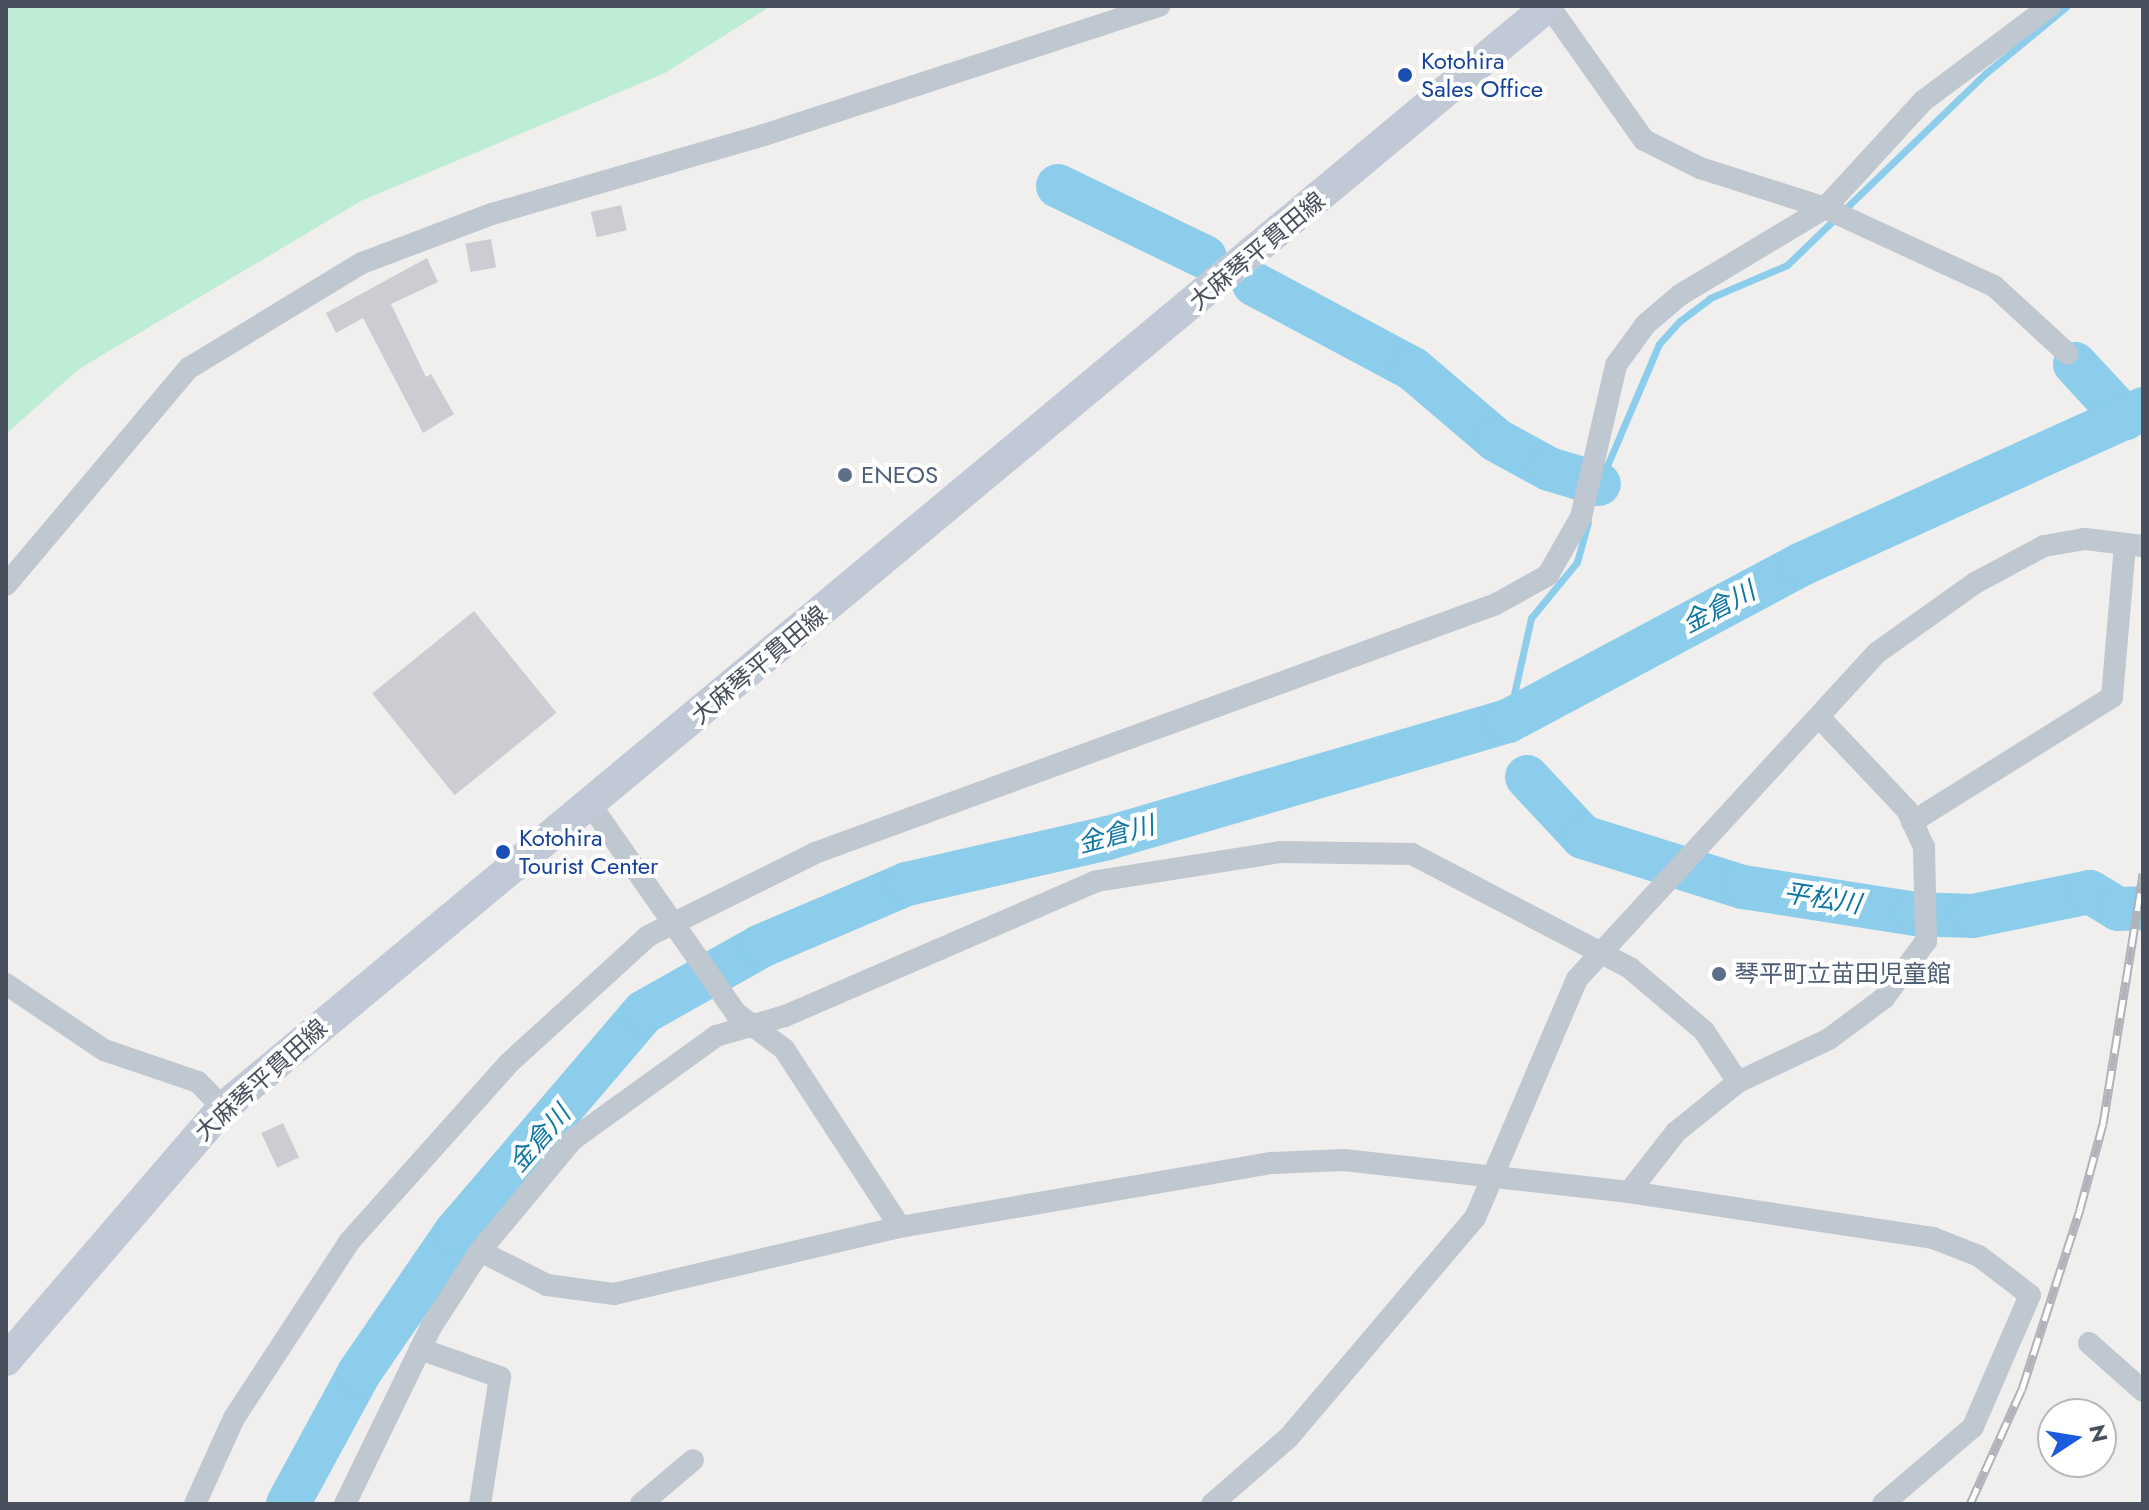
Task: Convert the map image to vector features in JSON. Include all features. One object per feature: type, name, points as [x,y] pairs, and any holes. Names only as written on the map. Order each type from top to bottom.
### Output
[{"type":"main road","name":"大麻琴平貫田線","points":[[6,1360],[223,1108],[1548,6]]},
{"type":"street","points":[[6,585],[189,368],[362,263],[492,214],[764,135],[1159,6]]},
{"type":"street","points":[[1548,6],[1644,140],[1700,168],[1825,208],[1994,286],[2068,354]]},
{"type":"street","points":[[195,1504],[234,1418],[349,1242],[508,1064],[648,936],[678,928],[815,853],[1496,604],[1548,575],[1581,517],[1616,365],[1646,324],[1680,295],[1825,208],[1923,101],[2050,6]]},
{"type":"street","points":[[1212,1504],[1289,1437],[1475,1218],[1497,1177],[1577,979],[1878,652],[1975,583],[2044,546],[2085,539],[2134,546],[2112,697],[1912,822]]},
{"type":"street","points":[[1629,1192],[1676,1132],[1738,1082],[1829,1039],[1913,966],[1926,941],[1930,895],[1912,822],[1820,718]]},
{"type":"street","points":[[590,804],[742,1019],[784,1049],[900,1227]]},
{"type":"street","points":[[345,1504],[420,1349],[480,1251],[572,1140],[742,1019],[785,1016],[1097,881],[1281,852],[1412,854],[1605,950],[1704,1031],[1738,1082]]},
{"type":"street","points":[[6,984],[104,1050],[198,1082],[223,1108]]},
{"type":"street","points":[[480,1251],[547,1285],[614,1294],[900,1227],[1272,1163],[1344,1160],[1629,1192],[1933,1238],[1979,1256],[2030,1295],[1973,1427],[1883,1504]]},
{"type":"street","points":[[2089,1343],[2143,1391]]},
{"type":"street","points":[[420,1349],[500,1377],[480,1504]]},
{"type":"street","points":[[641,1504],[693,1460]]},
{"type":"green space","points":[[6,6],[771,6],[665,73],[361,201],[79,369],[6,434]]},
{"type":"building","points":[[621,205],[627,230],[597,237],[591,212]]},
{"type":"building","points":[[491,239],[496,268],[470,272],[465,244]]},
{"type":"building","points":[[427,258],[438,282],[391,304],[426,377],[431,374],[454,414],[423,433],[363,318],[336,333],[326,313]]},
{"type":"building","points":[[474,611],[556,713],[455,795],[372,693]]},
{"type":"building","points":[[283,1123],[299,1157],[277,1168],[261,1133]]},
{"type":"waterway","points":[[1598,487],[1659,344],[1680,321],[1710,298],[1787,265],[1986,73],[2067,6]]},
{"type":"waterway","points":[[1058,186],[1205,257]]},
{"type":"waterway","points":[[1254,284],[1413,369],[1496,440],[1549,469],[1599,484]]},
{"type":"waterway","points":[[2075,364],[2125,418]]},
{"type":"waterway","name":"金倉川","points":[[288,1504],[359,1373],[456,1232],[644,1012],[761,946],[907,884],[1108,838],[1508,721],[1802,564],[2143,409]]},
{"type":"waterway","points":[[1508,721],[1531,618],[1577,562],[1588,522]]},
{"type":"waterway","name":"平松川","points":[[1527,777],[1583,837],[1743,887],[1916,914],[1973,916],[2090,892],[2118,909],[2143,908]]},
{"type":"railway","points":[[1970,1504],[2022,1389],[2080,1209],[2103,1124],[2143,873]]},
{"type":"place","name":"Kotohira Sales Office","points":[[1405,75]]},
{"type":"place","name":"ENEOS","points":[[845,475]]},
{"type":"place","name":"Kotohira Tourist Center","points":[[503,852]]},
{"type":"place","name":"琴平町立苗田児童館","points":[[1719,974]]}]
